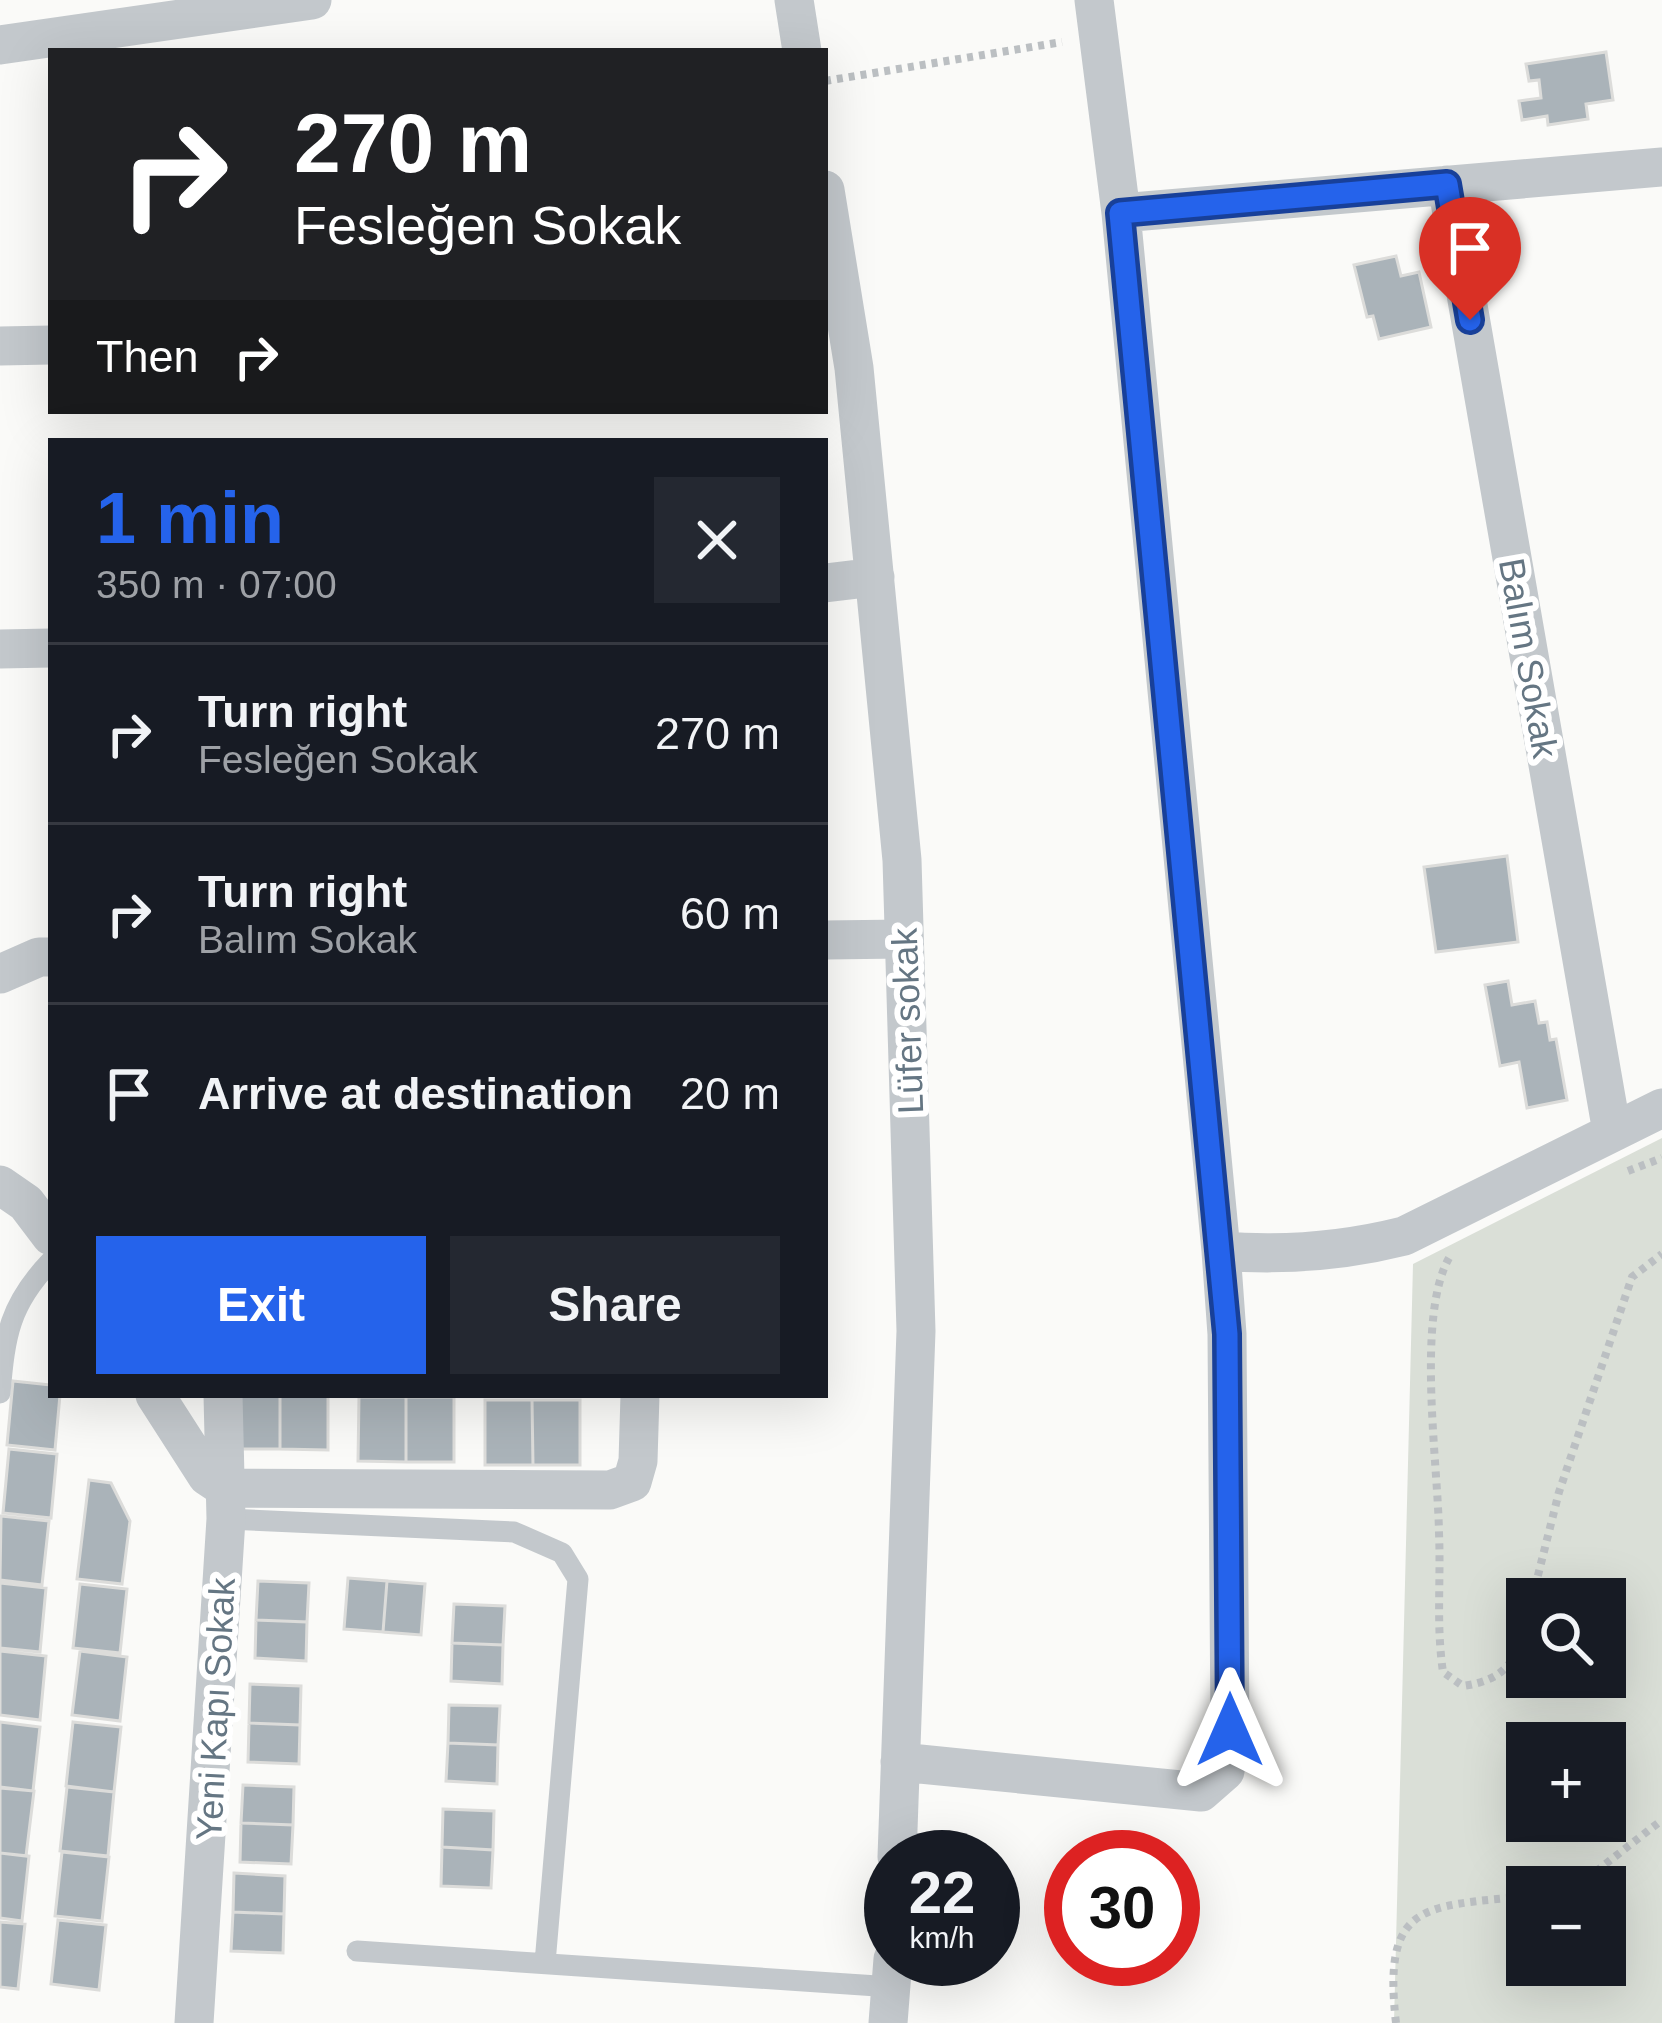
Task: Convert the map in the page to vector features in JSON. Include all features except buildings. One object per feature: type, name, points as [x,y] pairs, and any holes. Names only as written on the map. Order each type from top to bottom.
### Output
[{"type":"street","points":[[0,45],[313,0]]},
{"type":"street","points":[[794,0],[802,48]]},
{"type":"street","points":[[900,1762],[1201,1792],[1225,1771],[1230,1730],[1227,1357],[1221,1251],[1120,213],[1096,18]]},
{"type":"street","points":[[1120,213],[1662,167]]},
{"type":"street","name":"Balım Sokak","points":[[1447,184],[1612,1132]]},
{"type":"street","name":"Lüfer sokak","points":[[828,225],[833,283],[854,368],[902,860],[916,1331],[898,1830]]},
{"type":"street","points":[[0,346],[48,345]]},
{"type":"street","points":[[828,584],[874,577]]},
{"type":"street","points":[[0,649],[48,648]]},
{"type":"street","points":[[828,940],[904,939]]},
{"type":"street","points":[[0,974],[48,957]]},
{"type":"street","points":[[1221,1251],[1270,1255],[1364,1246],[1404,1236],[1662,1108]]},
{"type":"street","points":[[0,1185],[26,1203],[48,1231]]},
{"type":"street","points":[[157,1398],[225,1503],[610,1490],[632,1482],[638,1461],[640,1398]]},
{"type":"street","name":"Yeni Kapı Sokak","points":[[194,2023],[225,1503],[223,1398]]},
{"type":"lane","points":[[0,1393],[5,1335],[29,1285],[48,1264]]},
{"type":"lane","points":[[225,1503],[514,1532],[562,1553],[578,1579],[544,1964]]},
{"type":"lane","points":[[357,1951],[891,1990]]},
{"type":"path","points":[[828,80],[1096,18]]},
{"type":"path","points":[[1622,1173],[1662,1157]]},
{"type":"path","points":[[1453,1252],[1445,1262],[1435,1308],[1432,1379],[1440,1537],[1438,1636],[1443,1672],[1463,1686],[1488,1683],[1506,1672]]},
{"type":"path","points":[[1537,1578],[1559,1492],[1632,1277],[1662,1254]]},
{"type":"path","points":[[1603,1866],[1662,1820]]},
{"type":"path","points":[[1396,2023],[1394,1954],[1404,1926],[1424,1911],[1506,1900]]},
{"type":"shaded area","points":[[1662,1138],[1662,2023],[1394,2023],[1413,1264]]},
{"type":"route","points":[[1230,1730],[1227,1334],[1221,1251],[1120,213],[1447,184],[1470,320]]}]
